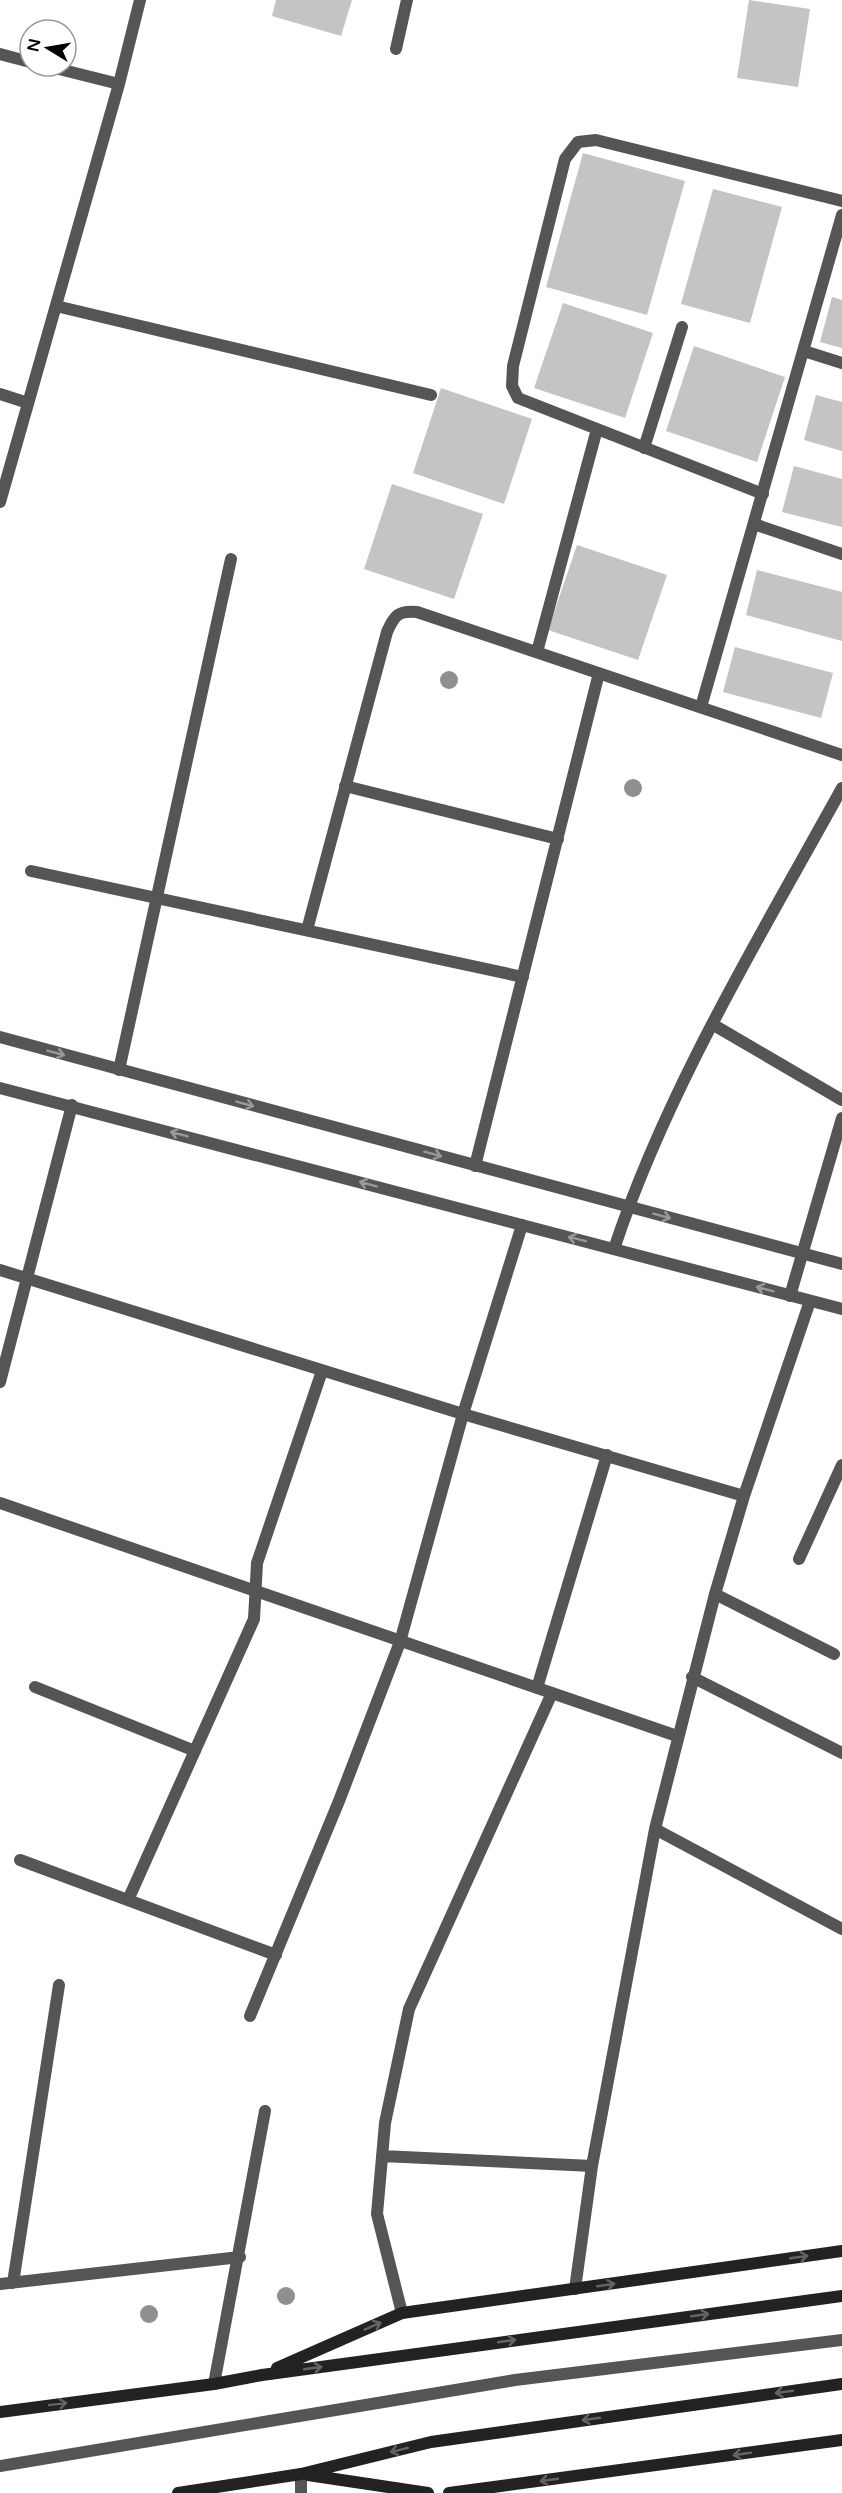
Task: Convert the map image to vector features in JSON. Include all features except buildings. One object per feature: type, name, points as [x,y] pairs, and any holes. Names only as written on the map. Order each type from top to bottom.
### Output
[{"type":"main road","points":[[262,2375],[402,2313],[842,2251]]},
{"type":"main road","points":[[0,2412],[842,2295]]},
{"type":"main road","points":[[178,2493],[235,2489],[431,2442],[842,2384]]},
{"type":"main road","points":[[449,2493],[842,2440]]},
{"type":"main road","points":[[302,2474],[429,2493]]},
{"type":"street","points":[[0,502],[119,84],[140,0]]},
{"type":"street","points":[[396,49],[407,0]]},
{"type":"street","points":[[0,54],[18,59]]},
{"type":"street","points":[[78,74],[119,84]]},
{"type":"street","points":[[763,494],[518,398],[512,386],[513,366],[565,159],[578,142],[596,140],[842,201]]},
{"type":"street","points":[[701,707],[842,215]]},
{"type":"street","points":[[56,306],[431,395]]},
{"type":"street","points":[[644,448],[682,327]]},
{"type":"street","points":[[804,351],[842,363]]},
{"type":"street","points":[[0,394],[28,403]]},
{"type":"street","points":[[537,652],[597,429]]},
{"type":"street","points":[[754,524],[842,554]]},
{"type":"street","points":[[119,1070],[231,559]]},
{"type":"street","points":[[307,930],[387,632],[394,616],[405,610],[417,612],[842,755]]},
{"type":"street","points":[[475,1166],[599,673]]},
{"type":"street","points":[[345,786],[558,839]]},
{"type":"street","points":[[614,1249],[628,1207],[712,1024],[842,788]]},
{"type":"street","points":[[30,871],[523,977]]},
{"type":"street","points":[[712,1024],[842,1100]]},
{"type":"street","points":[[0,1038],[842,1264]]},
{"type":"street","points":[[0,1088],[72,1105],[842,1309]]},
{"type":"street","points":[[0,1382],[72,1105]]},
{"type":"street","points":[[790,1296],[842,1118]]},
{"type":"street","points":[[250,2016],[339,1801],[400,1642],[462,1414],[522,1225]]},
{"type":"street","points":[[0,1270],[462,1414],[744,1496]]},
{"type":"street","points":[[575,2289],[592,2166],[655,1829],[677,1736],[744,1496],[810,1301]]},
{"type":"street","points":[[128,1900],[254,1619],[257,1563],[321,1371]]},
{"type":"street","points":[[537,1688],[607,1455]]},
{"type":"street","points":[[800,1559],[842,1465]]},
{"type":"street","points":[[0,1503],[677,1736]]},
{"type":"street","points":[[715,1594],[834,1654]]},
{"type":"street","points":[[692,1677],[842,1753]]},
{"type":"street","points":[[34,1687],[195,1751]]},
{"type":"street","points":[[402,2313],[377,2214],[385,2123],[409,2009],[552,1693]]},
{"type":"street","points":[[655,1829],[842,1929]]},
{"type":"street","points":[[20,1860],[276,1955]]},
{"type":"street","points":[[59,1985],[6,2283],[240,2257]]},
{"type":"street","points":[[214,2384],[240,2257],[265,2111]]},
{"type":"street","points":[[382,2156],[592,2166]]},
{"type":"street","points":[[0,2466],[515,2380],[842,2340]]},
{"type":"street","points":[[301,2493],[302,2474]]}]
